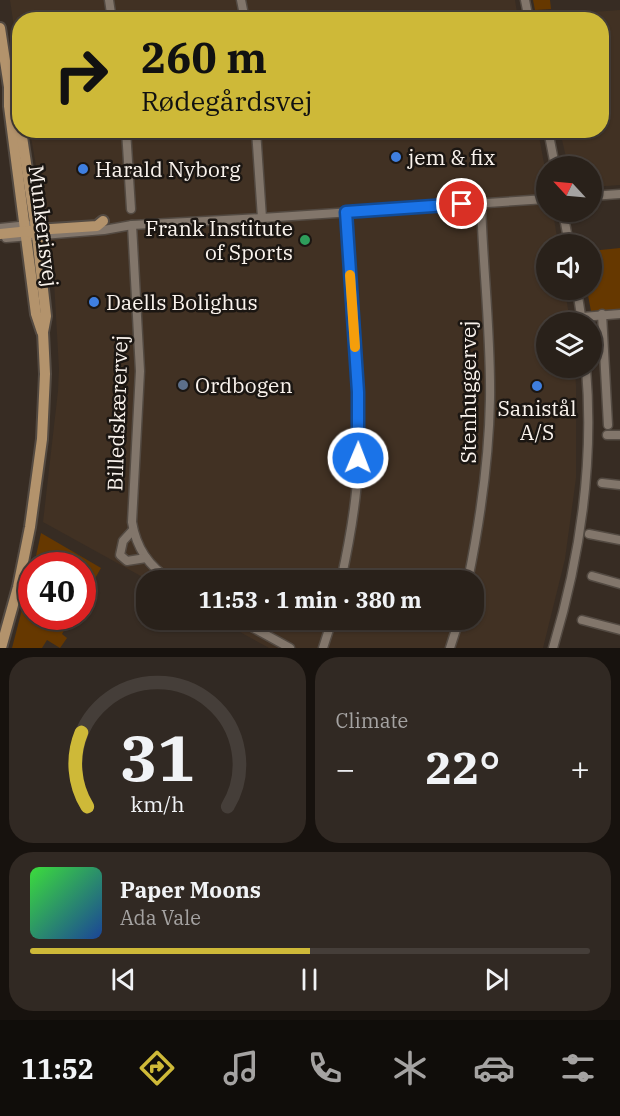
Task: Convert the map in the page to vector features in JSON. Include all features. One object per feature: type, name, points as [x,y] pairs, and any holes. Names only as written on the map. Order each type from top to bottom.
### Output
[{"type":"main road","name":"Munkerisvej","points":[[0,28],[9,87],[12,130]]},
{"type":"main road","name":"Munkerisvej","points":[[9,87],[12,93]]},
{"type":"main road","name":"Munkerisvej","points":[[1,648],[18,587],[30,527],[37,481],[45,374],[44,299],[13,138]]},
{"type":"main road","name":"Munkerisvej","points":[[22,138],[36,314],[43,332]]},
{"type":"main road","points":[[0,236],[30,231],[98,226],[103,221]]},
{"type":"street","points":[[126,138],[131,210]]},
{"type":"street","points":[[257,138],[262,218]]},
{"type":"street","points":[[550,138],[553,156]]},
{"type":"street","points":[[602,195],[620,194]]},
{"type":"street","points":[[0,228],[30,231],[104,230],[128,226],[536,200]]},
{"type":"street","name":"Stenhuggervej","points":[[470,570],[484,488],[490,399],[481,203]]},
{"type":"street","points":[[343,570],[352,524],[358,458],[358,392],[346,212]]},
{"type":"street","points":[[103,221],[128,226]]},
{"type":"street","name":"Billedskærervej","points":[[128,226],[140,370],[133,530],[137,544],[156,570]]},
{"type":"street","points":[[608,425],[602,314],[620,314]]},
{"type":"street","points":[[553,648],[573,569],[585,483],[588,437],[586,378]]},
{"type":"street","points":[[607,435],[620,435]]},
{"type":"street","points":[[602,483],[620,485]]},
{"type":"street","name":"Billedskærervej","points":[[133,530],[123,541],[120,555],[127,561],[146,558]]},
{"type":"street","points":[[589,534],[620,540]]},
{"type":"street","points":[[592,576],[620,584]]},
{"type":"street","points":[[582,620],[620,630]]},
{"type":"street","points":[[257,630],[290,648]]},
{"type":"street","points":[[323,648],[329,630]]},
{"type":"street","points":[[450,648],[456,630]]},
{"type":"shaded area","points":[[10,0],[515,0],[517,12],[12,12]]},
{"type":"shaded area","points":[[533,0],[550,0],[551,9],[535,10]]},
{"type":"shaded area","points":[[620,10],[620,185],[602,186],[602,156],[566,156],[562,138],[609,138],[609,12],[592,12]]},
{"type":"shaded area","points":[[31,138],[539,138],[543,156],[536,156],[536,222],[555,222],[556,234],[536,234],[536,300],[567,300],[568,312],[536,312],[536,378],[576,378],[576,386],[576,478],[565,559],[543,648],[269,648],[236,630],[484,630],[484,570],[136,570],[136,573],[43,522],[59,369],[53,264]]},
{"type":"shaded area","points":[[620,248],[620,309],[591,311],[589,300],[602,300],[602,250]]},
{"type":"shaded area","points":[[41,533],[74,552],[37,552]]},
{"type":"shaded area","points":[[96,565],[101,568],[96,577]]},
{"type":"shaded area","points":[[18,625],[18,630],[64,630],[62,634],[67,638],[60,648],[47,640],[42,648],[12,648]]},
{"type":"slow traffic","points":[[350,275],[355,347]]},
{"type":"place","name":"jem & fix","points":[[396,157]]},
{"type":"place","name":"Harald Nyborg","points":[[83,169]]},
{"type":"place","name":"Frank Institute of Sports","points":[[305,240]]},
{"type":"place","name":"Daells Bolighus","points":[[94,302]]},
{"type":"place","name":"Ordbogen","points":[[183,385]]},
{"type":"place","name":"Sanistål A/S","points":[[537,386]]},
{"type":"route","points":[[358,458],[358,392],[346,212],[462,204]]}]
